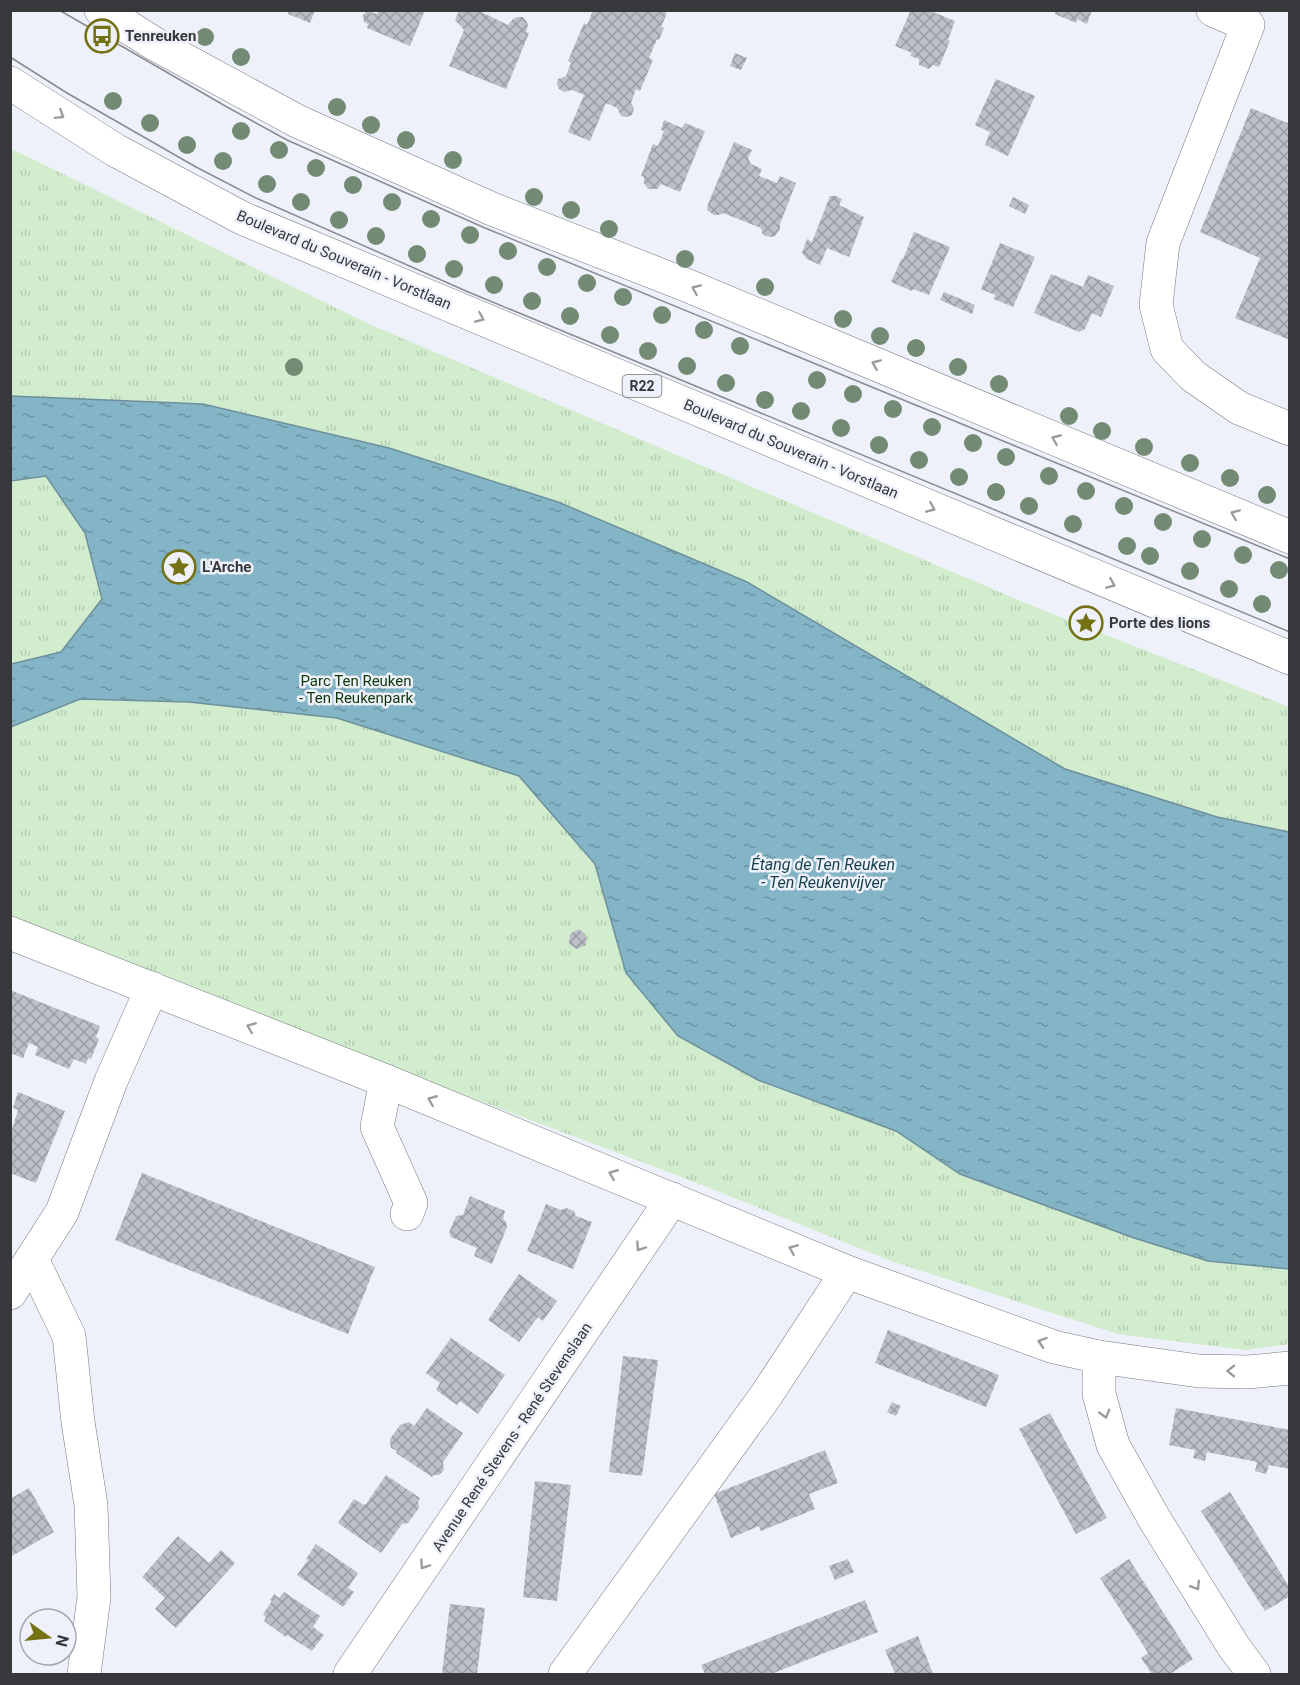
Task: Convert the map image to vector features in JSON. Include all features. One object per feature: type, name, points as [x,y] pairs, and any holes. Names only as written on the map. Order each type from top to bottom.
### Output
[{"type":"street","points":[[101,10],[155,44],[297,121],[492,209],[686,285],[1290,537]]},
{"type":"street","points":[[1213,10],[1248,25],[1163,243],[1156,305],[1167,349],[1193,376],[1239,408],[1290,429]]},
{"type":"street","name":"Boulevard du Souverain - Vorstlaan","points":[[10,83],[115,150],[243,218],[1206,624],[1290,657]]},
{"type":"street","points":[[10,933],[386,1081],[847,1272],[1054,1347],[1099,1357],[1199,1371],[1248,1372],[1290,1368]]},
{"type":"street","points":[[10,1293],[62,1212],[111,1081],[152,988]]},
{"type":"street","points":[[386,1081],[377,1127],[411,1203],[407,1214]]},
{"type":"street","name":"Avenue René Stevens - René Stevenslaan","points":[[350,1674],[672,1199]]},
{"type":"street","points":[[32,1259],[69,1336],[78,1422],[91,1505],[94,1597],[84,1674]]},
{"type":"street","points":[[565,1674],[767,1394],[847,1272]]},
{"type":"street","points":[[1099,1357],[1099,1394],[1113,1445],[1155,1520],[1234,1647],[1254,1674]]},
{"type":"green space","name":"Parc Ten Reuken - Ten Reukenpark","points":[[10,148],[371,325],[1035,607],[1289,707],[1289,1344],[1246,1350],[1118,1334],[894,1262],[692,1181],[11,924]]},
{"type":"water","name":"Étang de Ten Reuken - Ten Reukenvijver","points":[[11,396],[203,404],[389,448],[558,502],[747,582],[1065,769],[1217,817],[1289,832],[1289,1269],[1208,1261],[1134,1238],[960,1174],[896,1131],[758,1080],[678,1036],[626,973],[595,864],[519,776],[337,718],[189,702],[80,699],[11,727],[11,664],[61,652],[102,599],[85,533],[46,476],[11,481]]},
{"type":"building","points":[[289,10],[315,10],[310,23],[288,14]]},
{"type":"building","points":[[379,10],[425,10],[410,46],[367,28],[368,24],[364,22],[363,15],[367,11],[377,14]]},
{"type":"building","points":[[459,10],[477,10],[508,25],[517,17],[523,17],[527,22],[526,32],[529,33],[506,89],[449,66],[464,30],[455,20]]},
{"type":"building","points":[[593,10],[660,10],[667,13],[661,27],[664,28],[649,58],[653,60],[640,91],[636,89],[631,103],[634,108],[632,115],[621,116],[617,108],[606,103],[590,141],[568,132],[584,95],[572,90],[564,92],[557,84],[558,79],[566,76],[571,63],[568,61],[584,23],[587,25]]},
{"type":"building","points":[[911,10],[928,10],[955,21],[948,40],[950,41],[939,67],[933,65],[929,69],[919,65],[919,59],[910,56],[912,53],[895,46]]},
{"type":"building","points":[[1056,10],[1092,10],[1087,24],[1077,19],[1076,23],[1055,14]]},
{"type":"building","points":[[735,53],[747,58],[741,70],[730,66]]},
{"type":"building","points":[[996,79],[1035,96],[1008,156],[985,145],[990,132],[975,125]]},
{"type":"building","points":[[1251,108],[1290,124],[1290,340],[1235,318],[1260,258],[1200,232]]},
{"type":"building","points":[[664,120],[682,128],[685,123],[705,131],[680,192],[661,184],[657,189],[648,189],[644,183],[644,177],[641,176],[653,144],[658,146],[664,131],[661,130]]},
{"type":"building","points":[[734,142],[752,150],[748,158],[751,164],[762,169],[759,176],[777,183],[780,176],[796,183],[780,229],[775,236],[765,236],[761,228],[723,213],[714,215],[707,210]]},
{"type":"building","points":[[830,196],[842,199],[839,205],[864,217],[849,257],[827,248],[820,265],[807,259],[802,253],[807,239],[812,242]]},
{"type":"building","points":[[1013,197],[1029,205],[1025,214],[1009,206]]},
{"type":"building","points":[[914,232],[950,247],[929,295],[891,282]]},
{"type":"building","points":[[1000,243],[1035,257],[1013,307],[994,299],[995,295],[981,289]]},
{"type":"building","points":[[1051,274],[1083,287],[1088,275],[1114,286],[1101,317],[1092,313],[1085,329],[1079,332],[1034,313]]},
{"type":"building","points":[[944,292],[975,305],[972,314],[940,300]]},
{"type":"building","points":[[579,929],[586,935],[586,945],[577,949],[569,944],[570,934]]},
{"type":"building","points":[[10,990],[100,1026],[96,1037],[99,1039],[91,1059],[88,1058],[86,1064],[74,1059],[69,1069],[35,1055],[38,1047],[29,1043],[23,1058],[10,1053]]},
{"type":"building","points":[[18,1092],[65,1111],[36,1183],[10,1173],[10,1136],[18,1110],[13,1108]]},
{"type":"building","points":[[142,1173],[375,1267],[348,1334],[115,1240]]},
{"type":"building","points":[[470,1196],[505,1211],[503,1219],[507,1227],[492,1264],[474,1256],[477,1248],[451,1237],[449,1233],[456,1216],[463,1215]]},
{"type":"building","points":[[546,1204],[561,1210],[566,1208],[574,1211],[576,1216],[592,1222],[573,1269],[527,1251]]},
{"type":"building","points":[[519,1274],[557,1301],[543,1321],[538,1317],[519,1342],[488,1320]]},
{"type":"building","points":[[888,1330],[999,1375],[986,1407],[875,1363]]},
{"type":"building","points":[[451,1338],[505,1375],[478,1414],[460,1401],[457,1405],[436,1390],[440,1383],[426,1373]]},
{"type":"building","points":[[623,1356],[658,1360],[642,1476],[609,1472]]},
{"type":"building","points":[[892,1402],[901,1406],[896,1416],[887,1412]]},
{"type":"building","points":[[427,1408],[463,1433],[443,1462],[444,1470],[432,1477],[396,1453],[397,1451],[391,1448],[390,1443],[390,1439],[400,1425],[409,1422],[414,1426]]},
{"type":"building","points":[[1176,1408],[1290,1430],[1290,1469],[1269,1465],[1266,1474],[1255,1471],[1257,1462],[1207,1452],[1205,1461],[1193,1458],[1195,1450],[1169,1445]]},
{"type":"building","points":[[1050,1413],[1107,1518],[1076,1534],[1019,1429]]},
{"type":"building","points":[[825,1450],[838,1483],[809,1494],[815,1509],[761,1531],[759,1526],[731,1538],[714,1494]]},
{"type":"building","points":[[386,1475],[420,1498],[419,1508],[408,1523],[402,1524],[381,1553],[338,1523],[354,1499],[366,1504]]},
{"type":"building","points":[[535,1481],[571,1485],[557,1601],[523,1597]]},
{"type":"building","points":[[29,1488],[54,1532],[10,1557],[10,1499]]},
{"type":"building","points":[[1230,1492],[1290,1588],[1290,1596],[1265,1611],[1201,1511]]},
{"type":"building","points":[[178,1536],[209,1563],[221,1550],[235,1563],[176,1628],[155,1609],[165,1598],[142,1577]]},
{"type":"building","points":[[316,1544],[358,1573],[348,1588],[354,1592],[343,1607],[297,1575]]},
{"type":"building","points":[[848,1559],[854,1572],[835,1580],[829,1566]]},
{"type":"building","points":[[1129,1559],[1193,1659],[1170,1674],[1152,1674],[1141,1658],[1148,1653],[1100,1578]]},
{"type":"building","points":[[284,1592],[320,1616],[313,1627],[324,1635],[312,1651],[287,1635],[286,1637],[264,1621],[266,1617],[263,1614],[274,1594],[279,1598]]},
{"type":"building","points":[[865,1600],[878,1632],[771,1674],[705,1674],[701,1665]]},
{"type":"building","points":[[450,1604],[485,1608],[477,1674],[442,1674]]},
{"type":"building","points":[[918,1636],[933,1674],[895,1674],[885,1650]]},
{"type":"tram line","points":[[59,10],[287,140],[485,228],[1290,559]]},
{"type":"tram line","points":[[10,57],[67,93],[196,167],[256,198],[466,291],[1290,632]]},
{"type":"place","name":"Tenreuken","points":[[102,36]]},
{"type":"place","name":"L'Arche","points":[[179,567]]},
{"type":"place","name":"Porte des lions","points":[[1086,623]]}]
